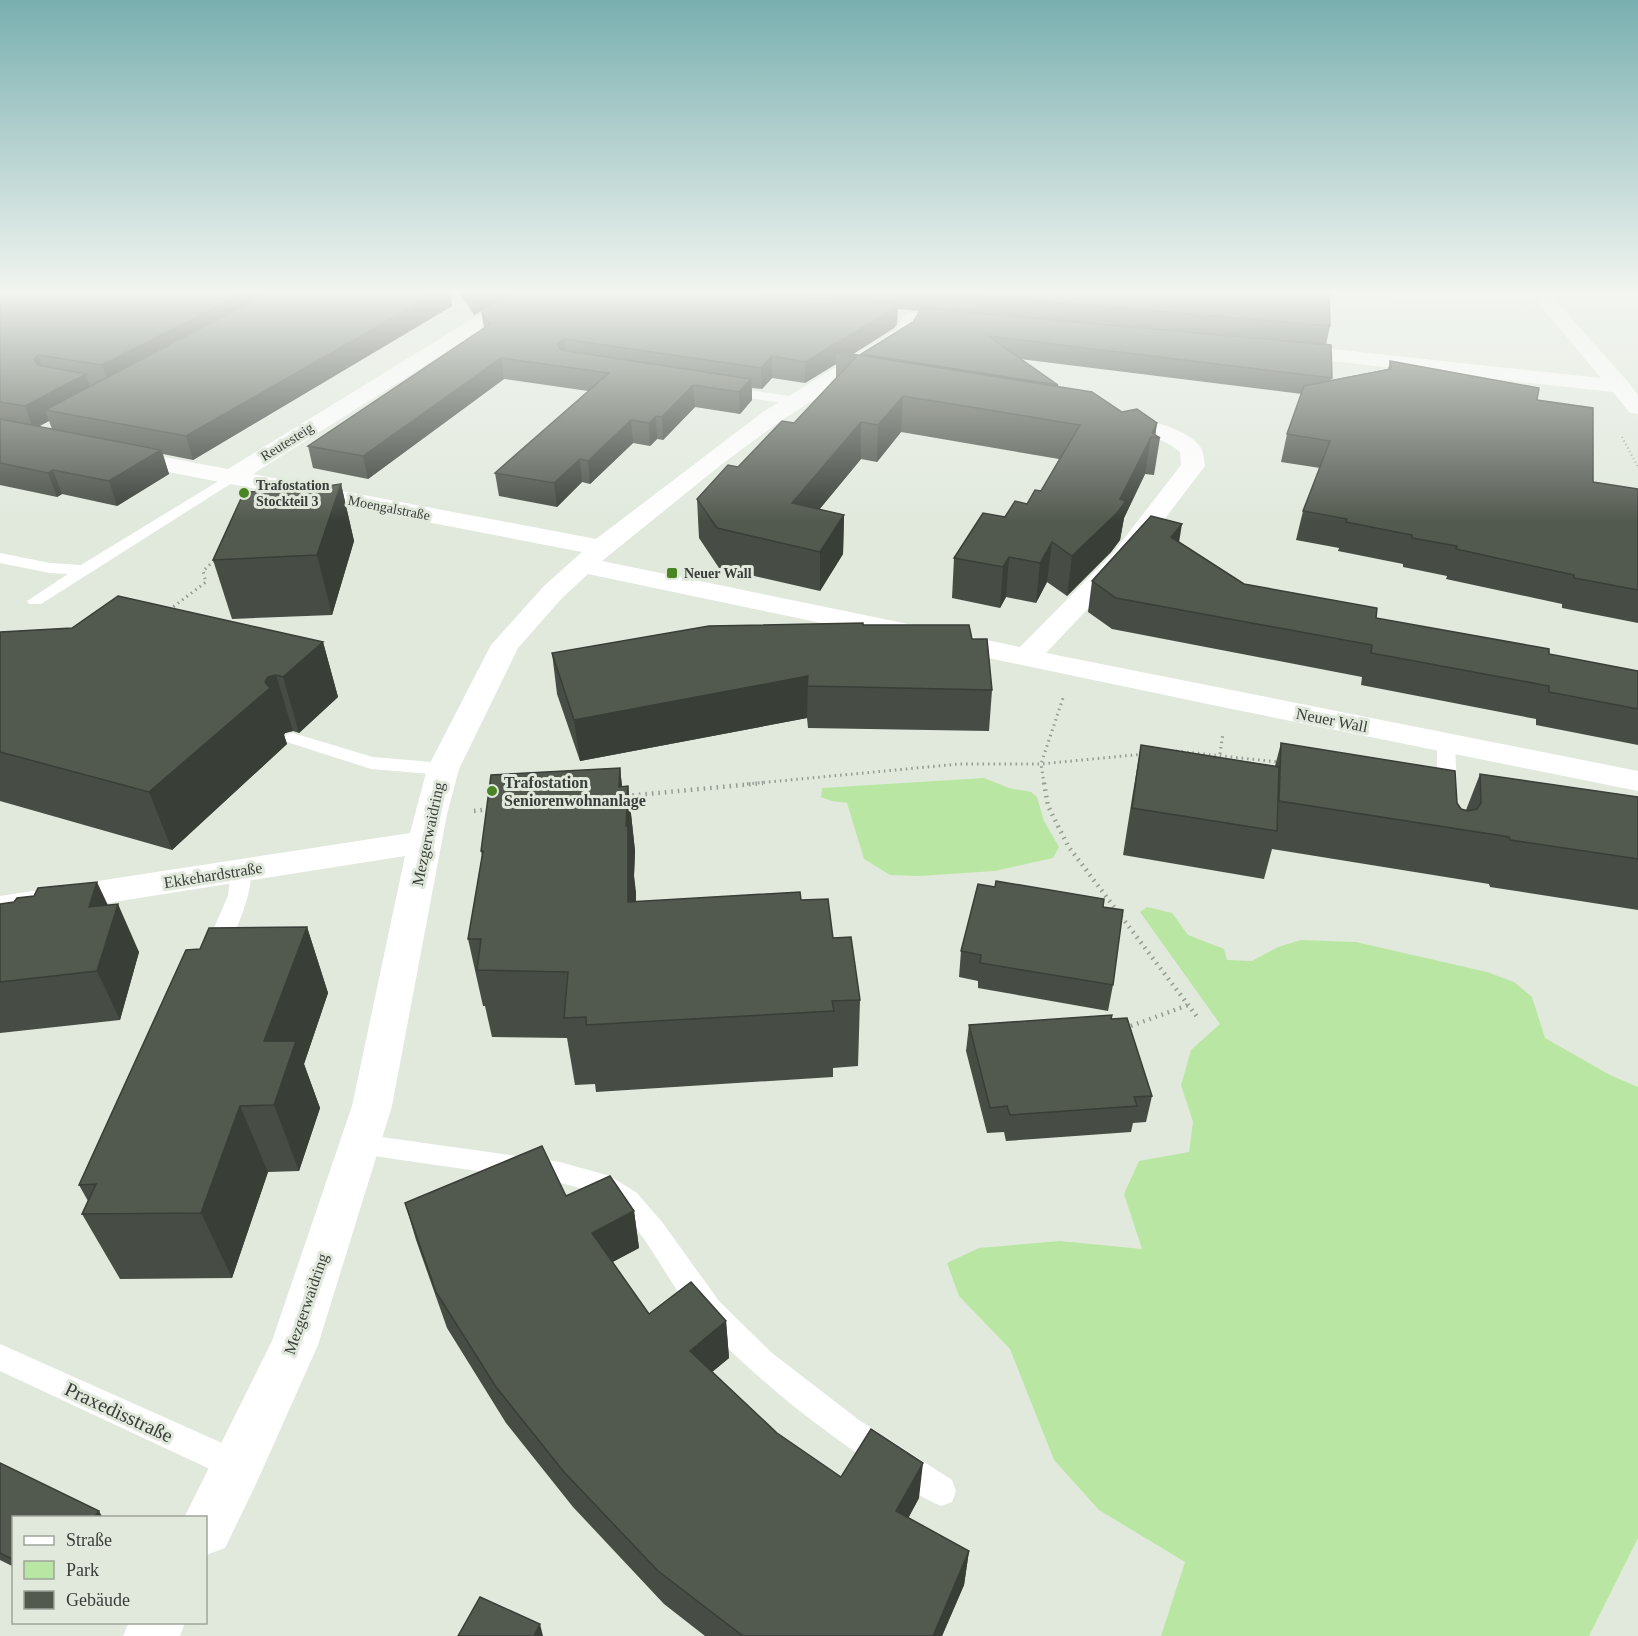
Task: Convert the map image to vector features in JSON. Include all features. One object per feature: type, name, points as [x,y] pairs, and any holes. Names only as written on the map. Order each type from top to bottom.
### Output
[{"type":"street","name":"Reutesteig","points":[[230,478],[404,369]]},
{"type":"street","name":"Mezgerwaidring","points":[[207,1527],[294,1345],[372,1106],[443,769],[505,645],[525,620],[592,557],[714,459],[845,369]]},
{"type":"street","points":[[1459,369],[1622,387]]},
{"type":"street","points":[[1607,369],[1638,408]]},
{"type":"street","points":[[832,377],[868,383]]},
{"type":"street","points":[[1026,657],[1122,558],[1193,466],[1191,450],[1173,435],[1091,419]]},
{"type":"street","name":"Moengalstraße","points":[[96,451],[592,557]]},
{"type":"street","name":"Neuer Wall","points":[[592,557],[1077,668],[1638,781]]},
{"type":"street","name":"Ekkehardstraße","points":[[0,908],[241,871],[429,828]]},
{"type":"lane","points":[[716,389],[796,401]]},
{"type":"lane","points":[[35,601],[230,478]]},
{"type":"lane","points":[[0,558],[50,568],[84,570]]},
{"type":"lane","points":[[293,738],[370,763],[443,769]]},
{"type":"lane","points":[[1446,742],[1448,808]]},
{"type":"lane","points":[[210,962],[238,896],[241,871]]},
{"type":"lane","points":[[360,1144],[579,1175],[614,1190],[641,1213],[704,1305],[744,1347],[789,1387],[876,1450],[941,1491]]},
{"type":"lane","name":"Praxedisstraße","points":[[0,1357],[238,1466]]},
{"type":"path","points":[[169,610],[206,582],[203,571],[218,556]]},
{"type":"path","points":[[1077,668],[1053,720],[1041,764],[1048,806],[1068,846],[1198,1018]]},
{"type":"path","points":[[1173,752],[1220,754],[1288,763]]},
{"type":"path","points":[[616,797],[959,764],[1041,764],[1149,754]]},
{"type":"path","points":[[429,828],[498,809]]},
{"type":"path","points":[[1131,1026],[1188,1005]]},
{"type":"green space","points":[[984,778],[1009,788],[1031,792],[1037,797],[1044,821],[1059,847],[1053,858],[995,871],[919,876],[890,875],[864,859],[847,803],[821,797],[822,788]]},
{"type":"green space","points":[[1147,907],[1172,913],[1188,935],[1224,949],[1227,960],[1252,961],[1278,947],[1301,940],[1356,942],[1487,972],[1514,982],[1532,997],[1545,1038],[1610,1075],[1638,1087],[1638,1538],[1589,1636],[1161,1636],[1185,1562],[1099,1510],[1054,1460],[1010,1349],[959,1296],[947,1263],[979,1248],[1060,1241],[1142,1249],[1124,1194],[1139,1161],[1189,1152],[1193,1122],[1181,1085],[1191,1050],[1220,1024],[1140,912]]},
{"type":"building","points":[[0,369],[61,369],[86,374],[25,406],[0,402]]},
{"type":"building","points":[[122,369],[303,369],[186,436],[45,410]]},
{"type":"building","points":[[422,369],[485,369],[363,456],[308,446]]},
{"type":"building","points":[[583,369],[688,369],[751,379],[739,392],[693,385],[662,417],[656,416],[649,423],[631,420],[588,461],[580,459],[554,483],[495,473],[609,373]]},
{"type":"building","points":[[844,369],[949,369],[1092,392],[1122,412],[1137,409],[1157,423],[1152,433],[1160,438],[1151,437],[1120,499],[1126,501],[1117,513],[1072,556],[1052,542],[1040,563],[1009,557],[1003,567],[954,558],[983,513],[1005,517],[1015,501],[1027,504],[1035,490],[1041,491],[1080,425],[903,396],[878,425],[861,422],[792,503],[844,515],[820,552],[717,528],[697,499],[728,465],[738,467],[782,421],[794,423]]},
{"type":"building","points":[[959,369],[1036,369],[1058,385]]},
{"type":"building","points":[[1261,369],[1332,369],[1332,378]]},
{"type":"building","points":[[1389,369],[1436,369],[1539,388],[1537,400],[1593,408],[1593,482],[1638,489],[1638,590],[1574,578],[1574,575],[1456,549],[1457,546],[1412,538],[1412,535],[1303,511],[1330,441],[1287,434],[1304,386]]},
{"type":"building","points":[[0,419],[161,450],[109,481],[53,470],[48,473],[0,463]]},
{"type":"building","points":[[341,484],[317,555],[213,560],[244,492],[309,489]]},
{"type":"building","points":[[1151,516],[1182,524],[1171,537],[1244,584],[1377,608],[1376,618],[1549,649],[1549,654],[1638,671],[1638,709],[1549,692],[1549,686],[1371,653],[1372,645],[1116,598],[1092,581]]},
{"type":"building","points":[[118,596],[323,642],[283,677],[276,675],[268,677],[265,682],[270,688],[149,792],[0,752],[0,632],[72,628]]},
{"type":"building","points":[[863,623],[863,625],[969,625],[972,639],[987,639],[992,690],[807,686],[808,676],[574,720],[552,653],[709,626]]},
{"type":"building","points":[[1281,743],[1455,771],[1457,803],[1461,809],[1468,811],[1477,809],[1481,803],[1480,774],[1638,797],[1638,859],[1279,801]]},
{"type":"building","points":[[1141,745],[1279,767],[1277,831],[1132,808]]},
{"type":"building","points":[[620,768],[619,787],[628,786],[626,826],[628,826],[628,902],[800,892],[801,900],[828,899],[833,938],[851,937],[860,1000],[832,1001],[834,1011],[586,1025],[586,1017],[564,1018],[568,972],[477,970],[481,939],[468,939],[483,851],[481,851],[491,775]]},
{"type":"building","points":[[996,881],[1104,899],[1103,907],[1123,910],[1113,985],[980,963],[981,955],[961,951],[978,884],[995,887]]},
{"type":"building","points":[[97,882],[89,907],[118,904],[97,971],[0,982],[0,904],[14,902],[17,898],[34,896],[38,888]]},
{"type":"building","points":[[307,927],[264,1041],[296,1041],[274,1105],[240,1106],[201,1213],[82,1214],[96,1184],[79,1185],[186,950],[200,949],[209,928]]},
{"type":"building","points":[[1112,1015],[1111,1019],[1127,1018],[1152,1096],[1134,1097],[1137,1106],[1010,1115],[1007,1106],[990,1108],[969,1025]]},
{"type":"building","points":[[542,1146],[566,1196],[610,1176],[634,1211],[592,1233],[649,1314],[691,1282],[726,1321],[690,1351],[777,1433],[841,1477],[871,1429],[923,1463],[896,1511],[969,1551],[933,1636],[743,1636],[658,1571],[564,1472],[496,1387],[436,1292],[405,1203]]},
{"type":"building","points":[[0,1463],[99,1511],[95,1516],[12,1516],[12,1559],[0,1553]]},
{"type":"building","points":[[480,1597],[540,1624],[534,1636],[458,1636]]},
{"type":"place","name":"Trafostation Stockteil 3","points":[[244,493]]},
{"type":"place","name":"Neuer Wall","points":[[672,573]]},
{"type":"place","name":"Trafostation Seniorenwohnanlage","points":[[492,791]]}]
